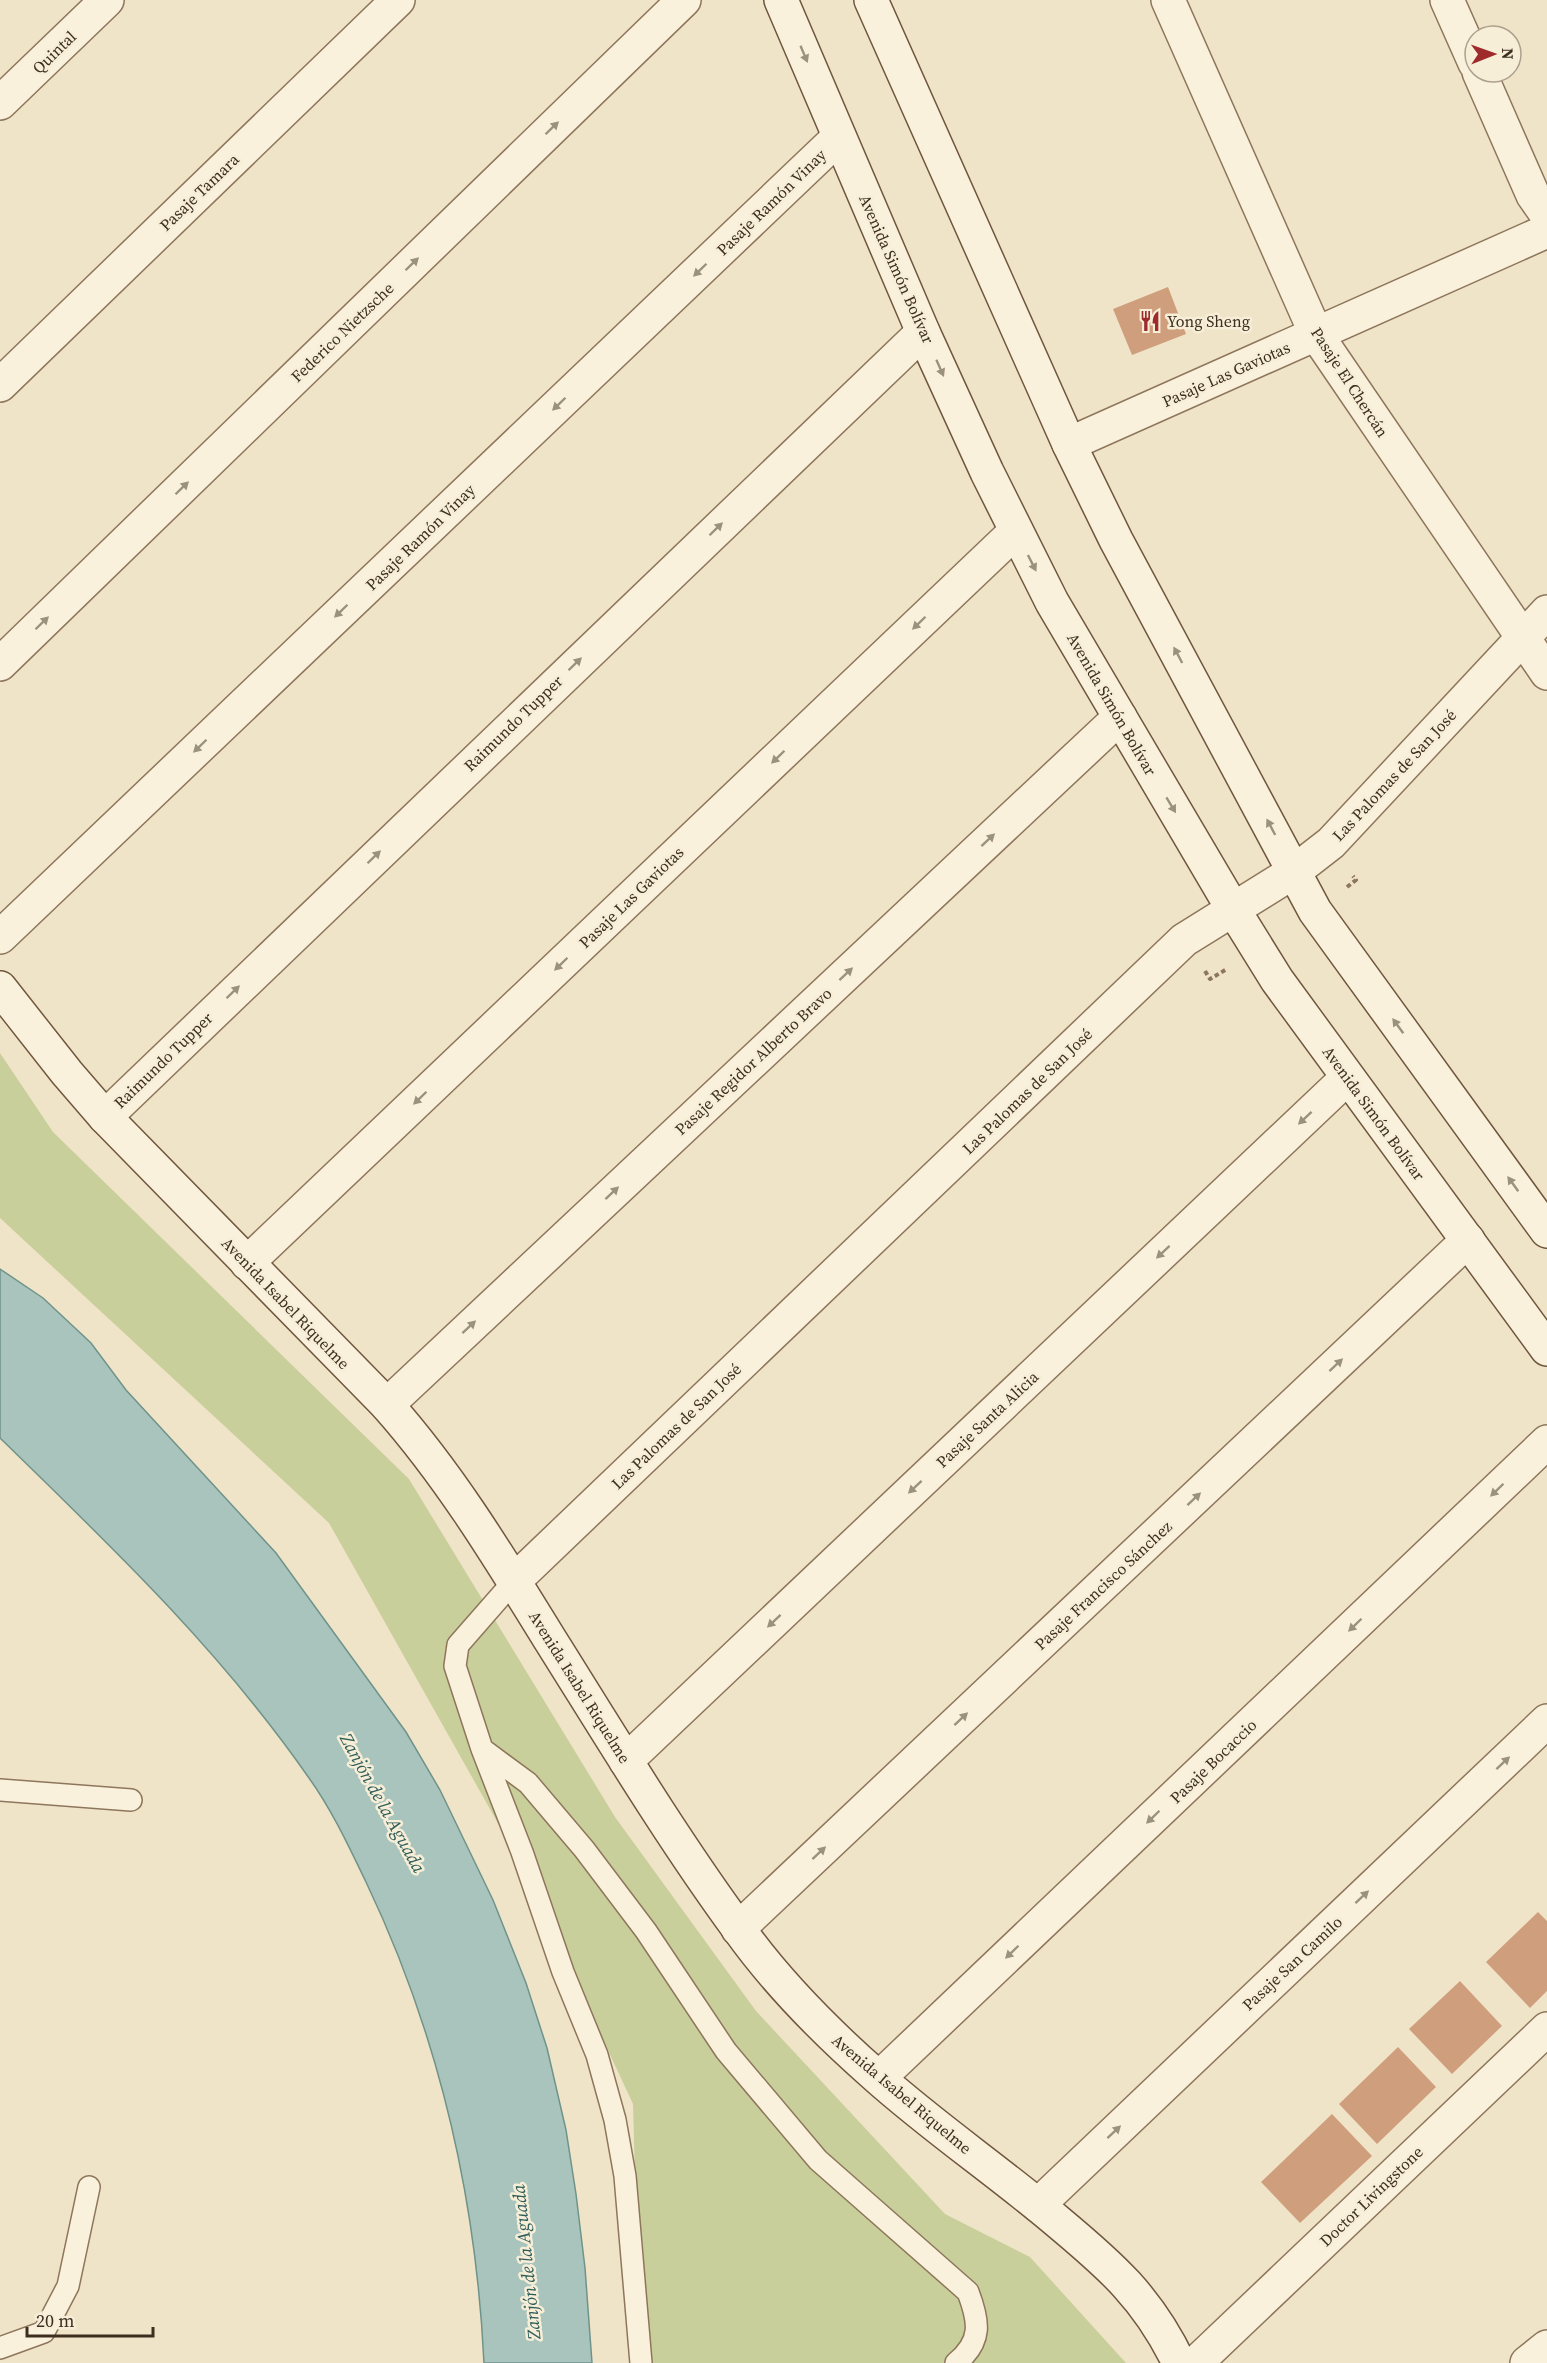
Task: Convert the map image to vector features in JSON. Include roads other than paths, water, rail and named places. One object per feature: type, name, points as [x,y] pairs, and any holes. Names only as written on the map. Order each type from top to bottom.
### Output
[{"type":"street","name":"Quintal","points":[[0,103],[107,0]]},
{"type":"street","name":"Pasaje Tamara","points":[[0,385],[398,0]]},
{"type":"street","name":"Federico Nietzsche","points":[[0,664],[684,0]]},
{"type":"street","name":"Avenida Simón Bolívar","points":[[781,0],[923,332],[1016,531],[1052,602],[1277,980],[1547,1349]]},
{"type":"street","points":[[871,0],[1070,444],[1116,540],[1315,911],[1547,1231]]},
{"type":"street","name":"Pasaje El Chercán","points":[[1168,0],[1316,334],[1547,673]]},
{"type":"street","points":[[1447,0],[1463,36]]},
{"type":"street","points":[[1484,84],[1533,195],[1547,215]]},
{"type":"street","name":"Pasaje Ramón Vinay","points":[[0,937],[839,137]]},
{"type":"street","name":"Pasaje Las Gaviotas","points":[[1070,444],[1547,231]]},
{"type":"street","name":"Raimundo Tupper","points":[[105,1117],[923,332]]},
{"type":"street","name":"Pasaje Las Gaviotas","points":[[247,1263],[1016,531]]},
{"type":"street","name":"Las Palomas de San José","points":[[514,1581],[1184,940],[1295,871],[1331,843],[1547,612]]},
{"type":"street","name":"Pasaje Regidor Alberto Bravo","points":[[387,1406],[1119,717]]},
{"type":"street","name":"Avenida Isabel Riquelme","points":[[0,988],[105,1117],[387,1406],[423,1446],[514,1581],[626,1761],[738,1929],[801,2003],[879,2078],[1038,2205],[1120,2276],[1146,2306],[1179,2363]]},
{"type":"street","name":"Pasaje Santa Alicia","points":[[626,1761],[1347,1078]]},
{"type":"street","name":"Pasaje Francisco Sánchez","points":[[738,1929],[1468,1240]]},
{"type":"street","name":"Pasaje Bocaccio","points":[[879,2078],[1547,1442]]},
{"type":"street","name":"Pasaje San Camilo","points":[[1038,2205],[1547,1721]]},
{"type":"street","name":"Doctor Livingstone","points":[[1196,2363],[1547,2029]]},
{"type":"street","points":[[1527,2363],[1547,2347]]},
{"type":"lane","points":[[514,1581],[458,1645],[455,1666],[482,1749],[522,1852],[563,1972],[597,2055],[615,2120],[626,2176],[641,2363]]},
{"type":"lane","points":[[482,1749],[528,1784],[584,1849],[646,1931],[726,2051],[818,2160],[968,2292],[977,2315],[976,2336],[966,2355],[956,2363]]},
{"type":"lane","points":[[0,1790],[131,1800]]},
{"type":"lane","points":[[0,2348],[44,2332],[68,2286],[89,2187]]},
{"type":"water","name":"Zanjón de la Aguada","points":[[0,1269],[43,1298],[91,1343],[126,1390],[276,1553],[406,1732],[440,1790],[493,1900],[526,1983],[547,2048],[566,2130],[576,2194],[585,2268],[592,2363],[484,2363],[480,2301],[472,2239],[449,2117],[414,1998],[366,1882],[347,1842],[317,1790],[275,1731],[239,1686],[163,1600],[0,1438]]},
{"type":"place","name":"Yong Sheng","points":[[1150,321]]}]
